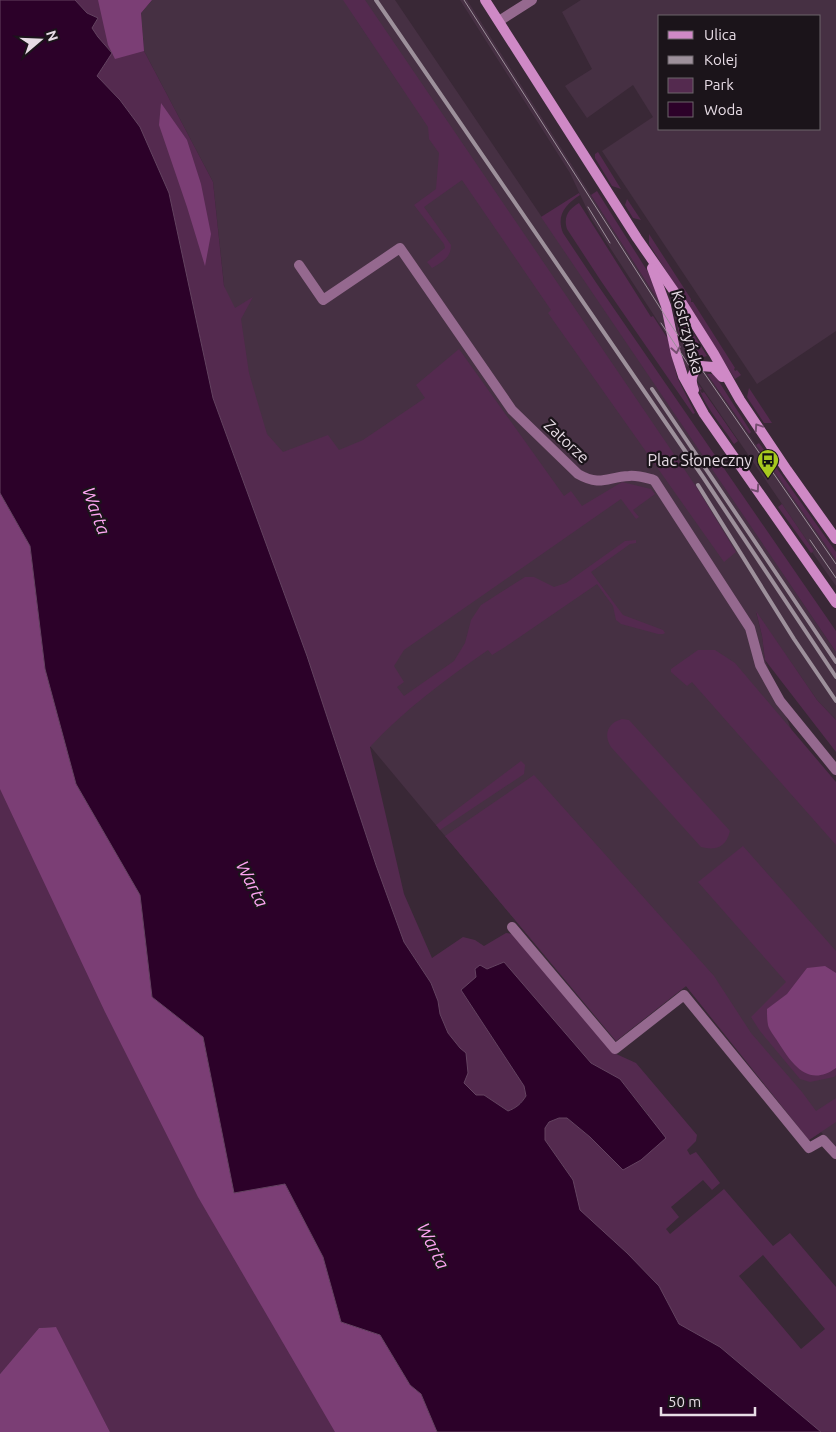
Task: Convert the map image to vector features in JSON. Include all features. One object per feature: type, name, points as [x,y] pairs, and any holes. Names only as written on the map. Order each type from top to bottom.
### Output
[{"type":"main road","name":"Kostrzyńska","points":[[485,0],[637,238],[678,297],[740,400],[836,538]]},
{"type":"main road","name":"Kostrzyńska","points":[[637,238],[661,288],[683,376],[704,414],[836,603]]},
{"type":"main road","points":[[704,414],[691,382],[694,372],[701,366],[709,366],[717,370],[740,400]]},
{"type":"street","points":[[498,21],[532,0]]},
{"type":"street","name":"Zatorze","points":[[298,265],[322,300],[400,248],[512,410],[578,474],[590,481],[603,481],[630,475],[654,480],[750,628],[760,665],[780,701],[836,770]]},
{"type":"street","points":[[512,927],[615,1049],[684,995],[809,1148],[822,1140],[836,1154]]},
{"type":"shaded area","points":[[98,0],[152,0],[141,13],[144,51],[115,59],[108,45]]},
{"type":"shaded area","points":[[152,0],[395,0],[836,652],[836,720],[817,700],[756,612],[765,660],[792,732],[836,784],[836,1147],[821,1132],[809,1140],[686,986],[616,1041],[370,746],[233,369],[213,182],[144,51],[141,13]]},
{"type":"shaded area","points":[[460,0],[467,0],[683,340],[836,560],[836,586],[688,367],[685,366],[683,360],[592,220],[570,173]]},
{"type":"shaded area","points":[[581,0],[836,0],[836,331],[757,384],[602,151],[653,117],[633,85],[587,118],[565,86],[592,69],[562,12]]},
{"type":"shaded area","points":[[161,103],[187,140],[201,184],[211,234],[205,266],[159,125]]},
{"type":"shaded area","points":[[0,493],[30,546],[45,669],[76,784],[140,895],[152,997],[203,1037],[234,1193],[285,1184],[323,1257],[341,1322],[380,1335],[410,1385],[421,1394],[437,1432],[335,1432],[198,1197],[105,1012],[0,789]]},
{"type":"shaded area","points":[[825,966],[836,973],[836,1068],[826,1074],[817,1075],[802,1071],[789,1058],[772,1034],[767,1021],[767,1009],[787,994],[807,968]]},
{"type":"shaded area","points":[[56,1327],[110,1432],[0,1432],[0,1374],[39,1328]]},
{"type":"green space","points":[[75,0],[152,0],[141,13],[144,51],[213,182],[224,286],[235,308],[253,297],[241,319],[249,373],[267,434],[283,452],[328,435],[339,450],[363,440],[425,398],[416,385],[459,349],[564,496],[571,491],[582,506],[622,482],[651,489],[655,494],[633,510],[639,517],[636,519],[621,499],[404,650],[394,666],[404,682],[397,687],[404,696],[454,661],[465,643],[471,620],[481,605],[525,577],[534,577],[554,587],[566,583],[625,541],[636,540],[636,543],[630,544],[591,572],[623,615],[663,630],[665,633],[658,634],[621,624],[616,620],[613,606],[597,584],[505,647],[492,655],[488,650],[457,672],[412,707],[370,747],[404,894],[432,958],[463,937],[475,940],[484,946],[506,933],[513,934],[614,1053],[636,1063],[697,1135],[696,1141],[687,1150],[690,1155],[696,1152],[720,1183],[712,1190],[703,1180],[671,1207],[679,1217],[666,1229],[670,1234],[724,1189],[773,1246],[790,1233],[836,1287],[836,1432],[821,1432],[720,1347],[679,1324],[659,1286],[627,1253],[579,1210],[573,1180],[545,1140],[545,1128],[549,1122],[559,1118],[567,1118],[590,1137],[623,1170],[648,1114],[620,1079],[591,1063],[504,962],[487,969],[461,990],[524,1086],[526,1096],[518,1105],[508,1111],[484,1095],[476,1095],[464,1083],[460,1048],[448,1033],[431,983],[404,942],[376,865],[307,656],[213,398],[169,193],[140,127],[120,100],[97,76],[112,53],[92,28],[98,18],[87,13]],"holes":[[[763,1255],[825,1329],[801,1349],[739,1276]]]},
{"type":"green space","points":[[343,0],[365,0],[697,488],[736,552],[724,562],[548,313],[551,310],[462,180],[424,207],[451,245],[448,256],[442,262],[432,268],[427,262],[445,248],[444,244],[414,205],[436,189],[439,153],[429,139],[428,127]]},
{"type":"green space","points":[[598,152],[621,189],[612,186],[595,158],[595,154]]},
{"type":"green space","points":[[597,191],[648,272],[661,305],[591,195]]},
{"type":"green space","points":[[579,193],[580,195],[566,207],[561,216],[563,233],[836,631],[836,652],[541,217]]},
{"type":"green space","points":[[627,199],[641,220],[633,218],[625,205]]},
{"type":"green space","points":[[579,203],[651,317],[653,316],[668,339],[677,377],[695,413],[693,414],[567,229],[566,217],[572,208]]},
{"type":"green space","points":[[649,234],[735,368],[735,371],[737,370],[741,375],[735,379],[649,244]]},
{"type":"green space","points":[[672,301],[707,356],[697,359],[679,334]]},
{"type":"green space","points":[[707,374],[713,374],[716,377],[751,432],[749,434]]},
{"type":"green space","points":[[698,384],[702,389],[700,390],[702,393],[704,392],[738,441],[734,444],[703,399],[700,391]]},
{"type":"green space","points":[[749,388],[772,423],[764,423],[747,397]]},
{"type":"green space","points":[[759,443],[836,552],[836,560],[756,445]]},
{"type":"green space","points":[[0,493],[437,1432],[110,1432],[55,1327],[39,1328],[0,1374]]},
{"type":"green space","points":[[782,504],[814,551],[811,553],[778,507]]},
{"type":"green space","points":[[756,611],[817,700],[836,720],[836,752],[765,660]]},
{"type":"green space","points":[[698,650],[715,650],[735,663],[836,782],[836,845],[692,682],[687,686],[671,672],[671,669]]},
{"type":"green space","points":[[622,719],[629,720],[730,831],[723,844],[716,848],[701,847],[611,747],[607,738],[608,730],[613,723]]},
{"type":"green space","points":[[521,761],[525,765],[524,774],[440,830],[436,825]]},
{"type":"green space","points":[[534,775],[714,976],[751,1033],[816,1111],[836,1098],[836,1122],[809,1140],[686,986],[616,1041],[445,836]]},
{"type":"green space","points":[[743,846],[836,951],[836,1075],[834,1077],[810,1082],[800,1079],[760,1031],[751,1017],[786,982],[698,882]]},
{"type":"water","name":"Warta","points":[[0,0],[75,0],[87,13],[98,18],[92,28],[112,53],[97,76],[120,100],[140,127],[169,193],[213,398],[307,656],[376,865],[404,942],[431,983],[448,1033],[466,1053],[468,1073],[464,1083],[476,1095],[484,1095],[508,1111],[518,1105],[526,1096],[524,1086],[461,990],[476,977],[475,969],[480,965],[487,969],[504,962],[591,1063],[620,1079],[666,1138],[641,1160],[623,1170],[590,1137],[567,1118],[559,1118],[549,1122],[545,1128],[545,1140],[573,1180],[580,1210],[627,1253],[659,1286],[679,1324],[720,1347],[821,1432],[437,1432],[421,1394],[410,1385],[380,1335],[341,1322],[323,1257],[285,1184],[234,1193],[203,1037],[152,997],[140,895],[76,784],[45,669],[30,546],[0,493]]},
{"type":"tram line","points":[[464,0],[671,325],[836,564]]},
{"type":"tram line","points":[[588,207],[610,243]]},
{"type":"tram line","points":[[661,323],[690,367]]},
{"type":"tram line","points":[[810,540],[836,578]]},
{"type":"railway","points":[[376,0],[703,477],[836,677]]},
{"type":"railway","points":[[652,389],[836,662]]},
{"type":"railway","points":[[698,485],[794,639],[836,701]]},
{"type":"place","name":"Plac Słoneczny","points":[[768,479]]}]
